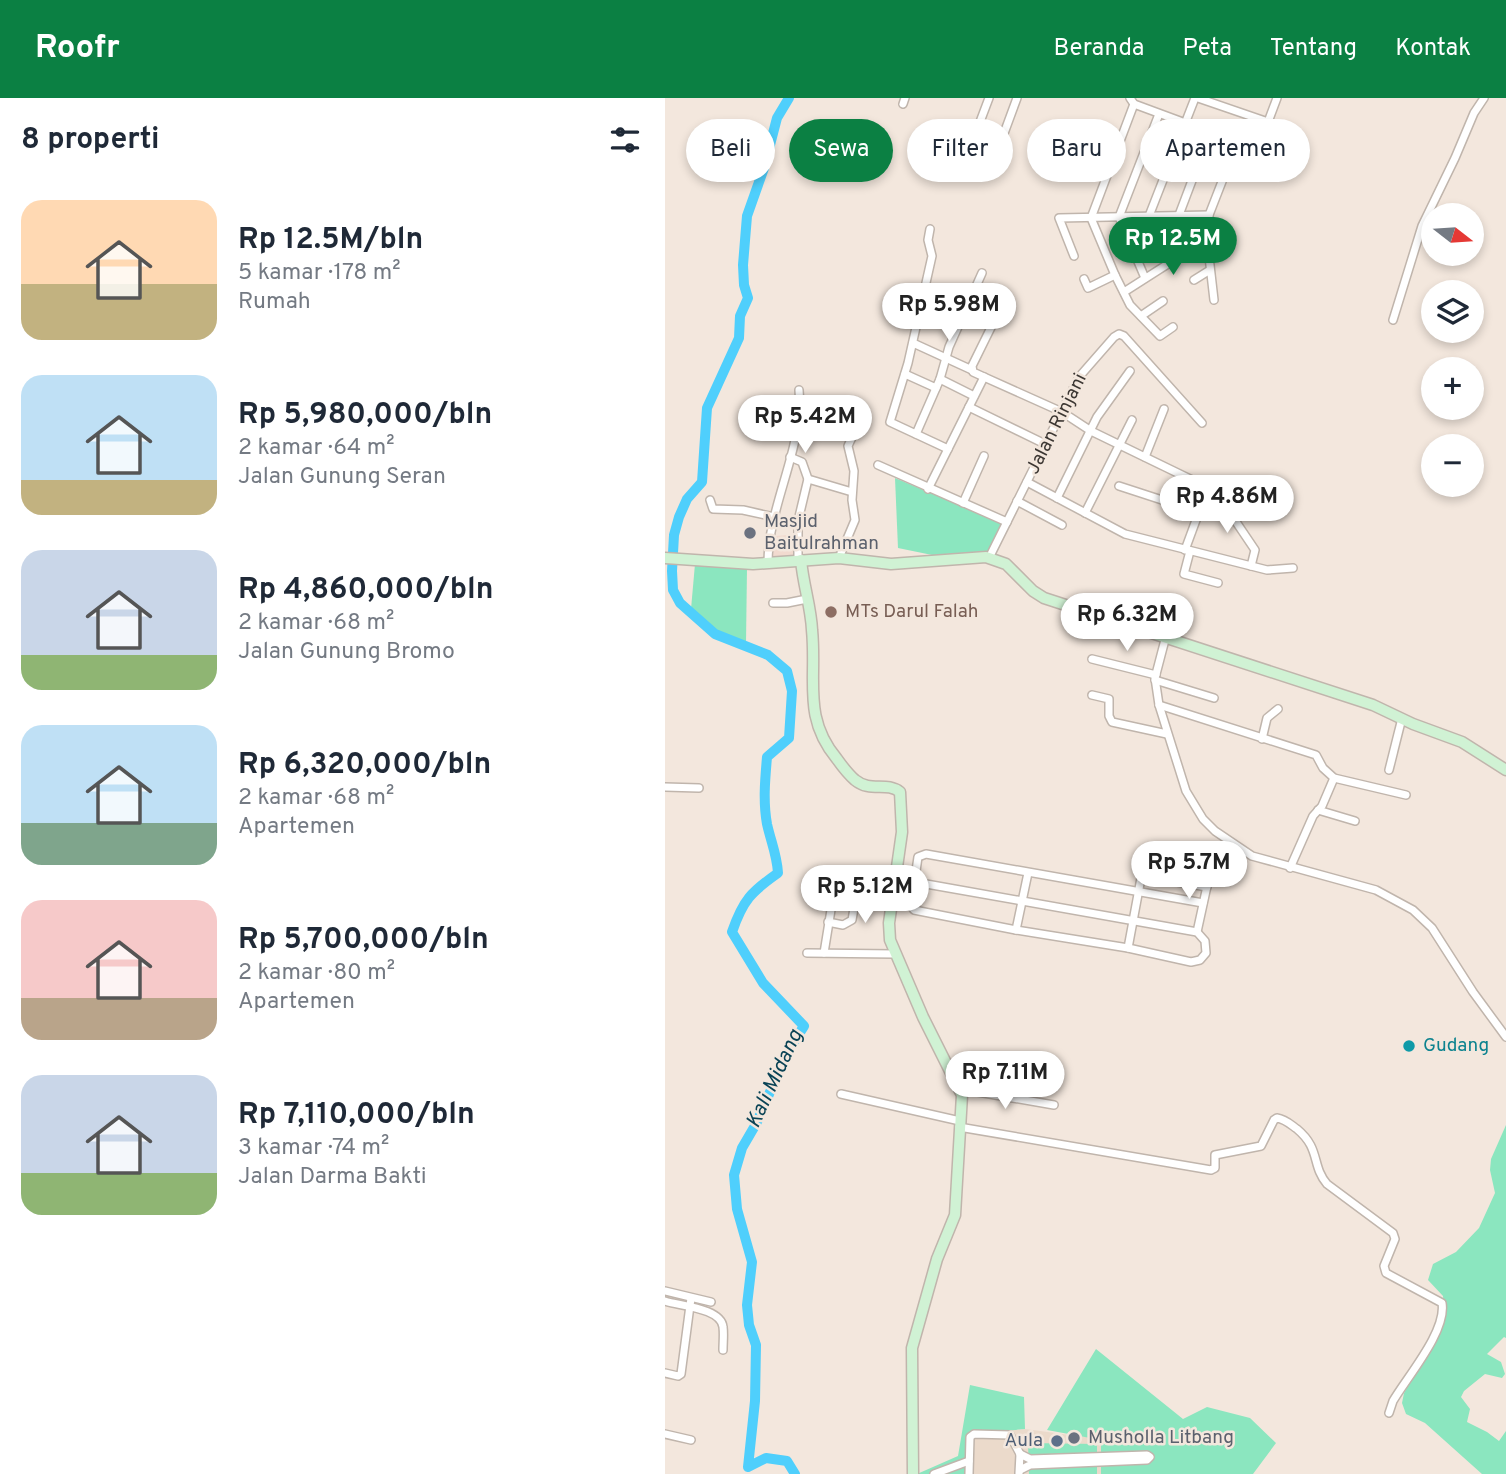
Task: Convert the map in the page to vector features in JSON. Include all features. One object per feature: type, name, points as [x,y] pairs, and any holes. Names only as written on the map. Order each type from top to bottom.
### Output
[{"type":"street","points":[[981,119],[989,98]]},
{"type":"street","points":[[1009,119],[1017,98]]},
{"type":"street","points":[[1187,119],[1197,98],[1268,122],[1277,98]]},
{"type":"street","points":[[1393,320],[1422,226],[1474,113],[1484,98]]},
{"type":"street","points":[[1173,119],[1132,101],[1091,218],[1130,305],[1160,335],[1173,327]]},
{"type":"street","points":[[1145,278],[1119,217],[1159,114]]},
{"type":"street","points":[[1162,182],[1149,216],[1168,263]]},
{"type":"street","points":[[1191,182],[1179,215],[1192,248]]},
{"type":"street","points":[[1214,300],[1207,239],[1209,215],[1222,182]]},
{"type":"street","points":[[1074,256],[1059,218],[1209,215]]},
{"type":"street","points":[[929,229],[928,240],[933,254],[913,343],[890,422],[948,449]]},
{"type":"street","points":[[1124,292],[1207,239]]},
{"type":"street","points":[[1194,280],[1210,270]]},
{"type":"street","points":[[916,434],[940,379],[945,357],[982,273]]},
{"type":"street","points":[[1084,279],[1088,288],[1115,275]]},
{"type":"street","points":[[972,370],[1006,297]]},
{"type":"street","points":[[1141,316],[1163,301]]},
{"type":"street","name":"Jalan Rinjani","points":[[989,558],[1079,377],[1114,337],[1119,334],[1124,336],[1202,423]]},
{"type":"street","points":[[913,343],[1062,412],[1091,431],[1222,494],[1222,501],[1216,516],[1119,486]]},
{"type":"street","points":[[1057,498],[1097,417],[1130,371]]},
{"type":"street","points":[[905,374],[936,388]]},
{"type":"street","points":[[928,489],[984,377]]},
{"type":"street","points":[[940,379],[974,396]]},
{"type":"street","points":[[768,564],[774,517],[790,457],[799,408],[799,390]]},
{"type":"street","points":[[969,407],[1045,444]]},
{"type":"street","points":[[1145,457],[1164,408]]},
{"type":"street","points":[[839,558],[855,522],[852,492],[854,475],[848,446],[859,422],[861,410]]},
{"type":"street","points":[[1085,513],[1132,419]]},
{"type":"street","points":[[963,503],[985,456]]},
{"type":"street","points":[[790,457],[805,466],[808,479],[798,521],[800,561],[813,630],[813,696],[817,725],[821,737],[852,778],[863,786],[895,788],[900,792],[902,822],[889,929],[890,943],[923,1017],[960,1089],[962,1099],[955,1215],[940,1251],[912,1348],[913,1474]]},
{"type":"street","points":[[878,465],[1007,522]]},
{"type":"street","points":[[808,479],[852,492]]},
{"type":"street","points":[[1027,482],[1125,534],[1251,566],[1271,570],[1293,568]]},
{"type":"street","points":[[710,500],[713,509],[743,510],[774,517]]},
{"type":"street","points":[[1222,501],[1255,550],[1251,566]]},
{"type":"street","points":[[1017,502],[1062,525]]},
{"type":"street","points":[[1199,512],[1184,574],[1218,583]]},
{"type":"street","points":[[670,559],[768,564],[839,558],[880,564],[989,558],[1010,567],[1033,591],[1044,598],[1365,702],[1462,742],[1506,770]]},
{"type":"street","points":[[773,603],[807,599]]},
{"type":"street","points":[[1166,636],[1155,678],[1159,705],[1190,799],[1209,826],[1252,856],[1376,890],[1413,910],[1432,928],[1506,1037]]},
{"type":"street","points":[[1092,659],[1214,698]]},
{"type":"street","points":[[1092,695],[1108,698],[1108,716],[1112,722],[1167,734]]},
{"type":"street","points":[[1159,705],[1316,755],[1323,768],[1334,778],[1406,795]]},
{"type":"street","points":[[1262,739],[1267,718],[1278,709]]},
{"type":"street","points":[[1389,770],[1402,718]]},
{"type":"street","points":[[1290,867],[1334,778]]},
{"type":"street","points":[[665,787],[699,788]]},
{"type":"street","points":[[1318,810],[1355,821]]},
{"type":"street","points":[[824,953],[836,879],[859,878],[915,882],[1197,932],[1203,937],[1207,949],[1205,957],[1196,961],[913,910],[911,906],[915,882],[918,857],[922,853],[1203,903]]},
{"type":"street","points":[[1128,948],[1144,862]]},
{"type":"street","points":[[1016,930],[1028,873]]},
{"type":"street","points":[[1142,876],[1207,887]]},
{"type":"street","points":[[1197,932],[1209,877]]},
{"type":"street","points":[[828,922],[846,924],[852,920],[859,878]]},
{"type":"street","points":[[807,953],[895,954]]},
{"type":"street","points":[[960,1089],[1054,1105]]},
{"type":"street","points":[[841,1094],[959,1124],[1211,1170],[1215,1168],[1215,1155],[1261,1146],[1275,1120],[1284,1119],[1310,1141],[1327,1184],[1393,1233],[1395,1239],[1384,1266],[1385,1273],[1442,1303],[1443,1312],[1437,1329],[1389,1413]]},
{"type":"street","points":[[665,1291],[711,1302]]},
{"type":"street","points":[[665,1373],[678,1376],[681,1374],[691,1298]]},
{"type":"street","points":[[665,1301],[707,1311],[720,1320],[723,1327],[723,1350]]},
{"type":"street","points":[[665,1434],[691,1440]]},
{"type":"street","points":[[969,1474],[970,1437],[974,1434],[1010,1435],[1020,1454],[1030,1462],[1150,1459],[1147,1455],[1100,1460]]},
{"type":"street","points":[[1019,1472],[1020,1454]]},
{"type":"street","points":[[934,1474],[969,1461]]},
{"type":"street","points":[[1019,1472],[1030,1462]]},
{"type":"shaded area","points":[[799,534],[796,556],[771,558],[776,536]]},
{"type":"shaded area","points":[[1025,1429],[1101,1439],[1101,1474],[969,1474],[974,1434]]},
{"type":"green space","points":[[895,478],[1005,524],[989,552],[937,556],[898,548]]},
{"type":"green space","points":[[695,564],[747,568],[746,643],[715,631],[691,609]]},
{"type":"green space","points":[[1506,1125],[1506,1338],[1487,1354],[1501,1362],[1505,1374],[1502,1378],[1485,1374],[1464,1391],[1461,1397],[1470,1409],[1467,1422],[1499,1441],[1506,1431],[1506,1474],[1482,1474],[1425,1423],[1406,1414],[1402,1403],[1404,1393],[1445,1320],[1443,1296],[1428,1280],[1433,1264],[1456,1252],[1479,1228],[1495,1193],[1490,1170],[1491,1159]]},
{"type":"green space","points":[[1096,1349],[1183,1419],[1207,1407],[1250,1418],[1276,1443],[1253,1474],[1101,1474],[1101,1440],[1047,1430]]},
{"type":"green space","points":[[970,1385],[1024,1397],[1025,1429],[971,1434],[969,1474],[917,1474],[958,1456]]},
{"type":"green space","points":[[1028,1443],[1097,1444],[1097,1474],[1029,1474]]},
{"type":"waterway","name":"Kali Midang","points":[[789,98],[777,118],[764,168],[747,216],[743,265],[748,298],[740,316],[739,338],[707,408],[702,482],[687,499],[679,517],[674,535],[672,571],[673,590],[680,603],[715,634],[768,655],[787,671],[792,691],[789,738],[767,757],[766,816],[778,873],[749,898],[732,932],[763,983],[804,1026],[787,1053],[756,1124],[742,1148],[734,1175],[737,1209],[752,1262],[747,1305],[749,1325],[756,1345],[755,1401],[748,1467],[766,1458],[787,1461],[795,1474]]},
{"type":"place","name":"Masjid Baitulrahman","points":[[750,533]]},
{"type":"place","name":"MTs Darul Falah","points":[[831,612]]},
{"type":"place","name":"Gudang","points":[[1409,1046]]},
{"type":"place","name":"Musholla Litbang","points":[[1074,1438]]},
{"type":"place","name":"Aula","points":[[1057,1441]]}]
